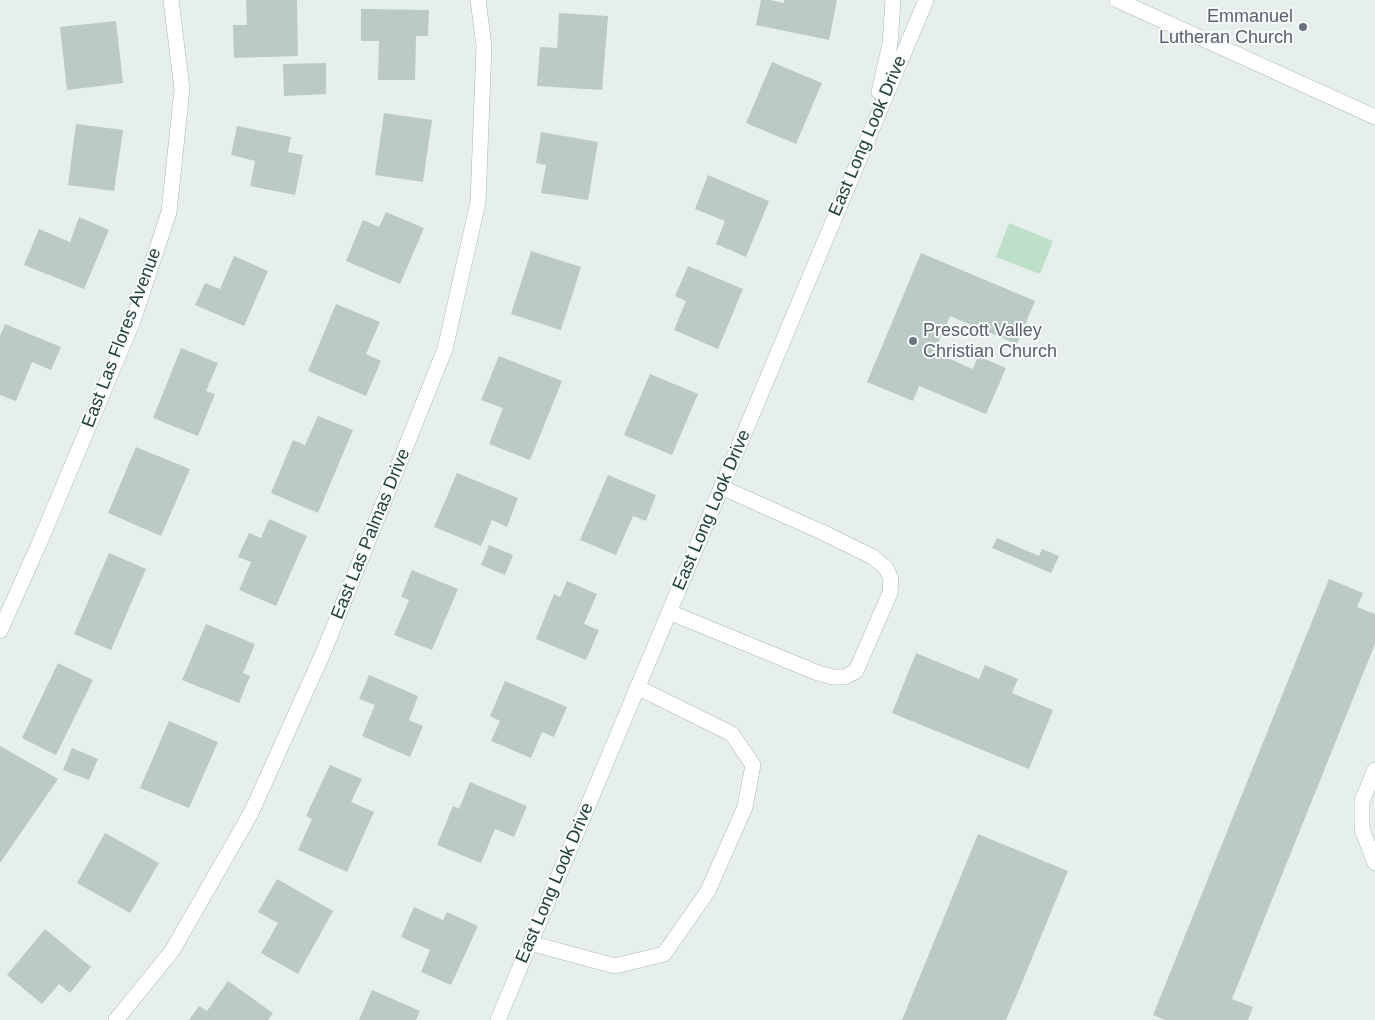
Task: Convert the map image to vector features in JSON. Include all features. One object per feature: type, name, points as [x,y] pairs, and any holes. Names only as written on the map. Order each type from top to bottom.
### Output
[{"type":"street","name":"East Las Flores Avenue","points":[[0,631],[133,321],[170,212],[182,89],[171,0]]},
{"type":"street","name":"East Las Palmas Drive","points":[[116,1020],[172,951],[251,813],[324,651],[445,349],[478,202],[484,46],[478,0]]},
{"type":"street","points":[[871,129],[890,44],[893,0]]},
{"type":"street","name":"East Long Look Drive","points":[[498,1020],[926,0]]},
{"type":"street","points":[[1117,0],[1375,117]]},
{"type":"street","points":[[669,612],[818,673],[833,677],[845,677],[856,671],[890,593],[891,579],[886,568],[872,557],[721,486]]},
{"type":"street","points":[[530,943],[615,966],[664,954],[708,891],[745,807],[753,765],[732,734],[637,687]]},
{"type":"street","points":[[1375,770],[1362,801],[1362,829],[1375,863]]},
{"type":"green space","points":[[1009,223],[1053,241],[1040,274],[996,257]]},
{"type":"building","points":[[246,0],[297,0],[298,56],[234,58],[233,25],[247,25]]},
{"type":"building","points":[[761,0],[784,3],[784,0],[837,0],[829,40],[756,25]]},
{"type":"building","points":[[361,9],[429,10],[428,36],[416,36],[415,80],[378,80],[379,41],[361,41]]},
{"type":"building","points":[[559,13],[608,16],[602,90],[537,86],[540,47],[557,48]]},
{"type":"building","points":[[116,21],[123,83],[67,90],[60,27]]},
{"type":"building","points":[[772,62],[822,83],[796,144],[746,123]]},
{"type":"building","points":[[326,63],[326,94],[284,96],[283,64]]},
{"type":"building","points":[[384,113],[432,120],[423,182],[375,175]]},
{"type":"building","points":[[76,124],[123,130],[114,191],[68,185]]},
{"type":"building","points":[[237,126],[291,137],[288,152],[303,155],[295,195],[250,186],[255,161],[231,155]]},
{"type":"building","points":[[541,132],[598,142],[588,200],[541,193],[546,165],[536,163]]},
{"type":"building","points":[[708,175],[769,201],[746,257],[716,244],[725,221],[695,209]]},
{"type":"building","points":[[386,212],[424,228],[400,284],[346,261],[363,220],[379,227]]},
{"type":"building","points":[[79,217],[109,230],[84,289],[24,265],[39,229],[70,242]]},
{"type":"building","points":[[531,251],[581,267],[561,330],[511,314]]},
{"type":"building","points":[[921,253],[1035,301],[1017,344],[950,316],[934,352],[973,369],[978,356],[1006,368],[986,414],[919,386],[913,401],[867,382]]},
{"type":"building","points":[[234,256],[268,271],[244,326],[195,305],[205,283],[220,289]]},
{"type":"building","points":[[688,266],[743,289],[718,349],[674,330],[686,301],[675,296]]},
{"type":"building","points":[[336,304],[380,322],[366,354],[381,361],[366,396],[308,371]]},
{"type":"building","points":[[5,324],[61,347],[51,370],[32,362],[16,401],[0,395],[0,336]]},
{"type":"building","points":[[181,348],[218,363],[206,391],[215,394],[198,436],[153,418]]},
{"type":"building","points":[[499,356],[562,381],[530,460],[489,444],[503,408],[481,400]]},
{"type":"building","points":[[650,374],[698,394],[672,455],[624,435]]},
{"type":"building","points":[[318,416],[353,430],[318,513],[271,493],[293,440],[305,445]]},
{"type":"building","points":[[136,447],[190,469],[161,536],[108,513]]},
{"type":"building","points":[[457,473],[518,498],[507,527],[492,520],[481,546],[434,527]]},
{"type":"building","points":[[608,475],[656,495],[646,521],[633,516],[616,555],[580,540]]},
{"type":"building","points":[[269,519],[307,536],[276,606],[239,590],[251,562],[238,557],[249,533],[261,538]]},
{"type":"building","points":[[997,538],[1039,556],[1042,549],[1059,556],[1051,573],[992,548]]},
{"type":"building","points":[[489,545],[513,555],[505,575],[481,565]]},
{"type":"building","points":[[109,553],[146,569],[111,650],[74,634]]},
{"type":"building","points":[[412,570],[458,589],[432,650],[394,635],[409,600],[401,597]]},
{"type":"building","points":[[1329,579],[1363,593],[1357,607],[1375,614],[1375,644],[1232,999],[1253,1007],[1248,1020],[1165,1020],[1153,1015]]},
{"type":"building","points":[[567,581],[597,594],[584,624],[599,630],[586,660],[536,639],[554,594],[560,597]]},
{"type":"building","points":[[206,624],[255,644],[243,673],[250,676],[239,703],[182,680]]},
{"type":"building","points":[[916,653],[979,679],[985,665],[1018,679],[1012,693],[1053,710],[1029,769],[892,713]]},
{"type":"building","points":[[58,663],[93,680],[56,755],[22,738]]},
{"type":"building","points":[[369,675],[418,696],[409,720],[423,726],[410,757],[362,736],[375,705],[359,699]]},
{"type":"building","points":[[505,681],[567,707],[554,737],[542,732],[531,758],[491,741],[500,721],[490,716]]},
{"type":"building","points":[[169,721],[218,742],[189,808],[140,788]]},
{"type":"building","points":[[0,746],[58,779],[0,863]]},
{"type":"building","points":[[72,748],[98,759],[89,780],[63,770]]},
{"type":"building","points":[[330,765],[362,779],[351,802],[374,812],[347,872],[298,850],[312,819],[306,816]]},
{"type":"building","points":[[470,782],[527,806],[514,837],[495,829],[481,863],[437,845],[453,806],[459,809]]},
{"type":"building","points":[[105,833],[159,863],[130,913],[77,883]]},
{"type":"building","points":[[978,834],[1068,871],[1006,1020],[902,1020]]},
{"type":"building","points":[[277,879],[333,911],[298,974],[261,953],[278,923],[258,912]]},
{"type":"building","points":[[414,907],[443,920],[447,912],[478,926],[451,985],[421,972],[430,950],[401,937]]},
{"type":"building","points":[[45,929],[91,967],[70,993],[59,984],[42,1004],[7,975]]},
{"type":"building","points":[[228,981],[273,1013],[268,1020],[189,1020],[199,1006],[207,1011]]},
{"type":"building","points":[[372,990],[420,1011],[416,1020],[359,1020]]},
{"type":"place","name":"Emmanuel Lutheran Church","points":[[1303,27]]},
{"type":"place","name":"Prescott Valley Christian Church","points":[[913,341]]}]
